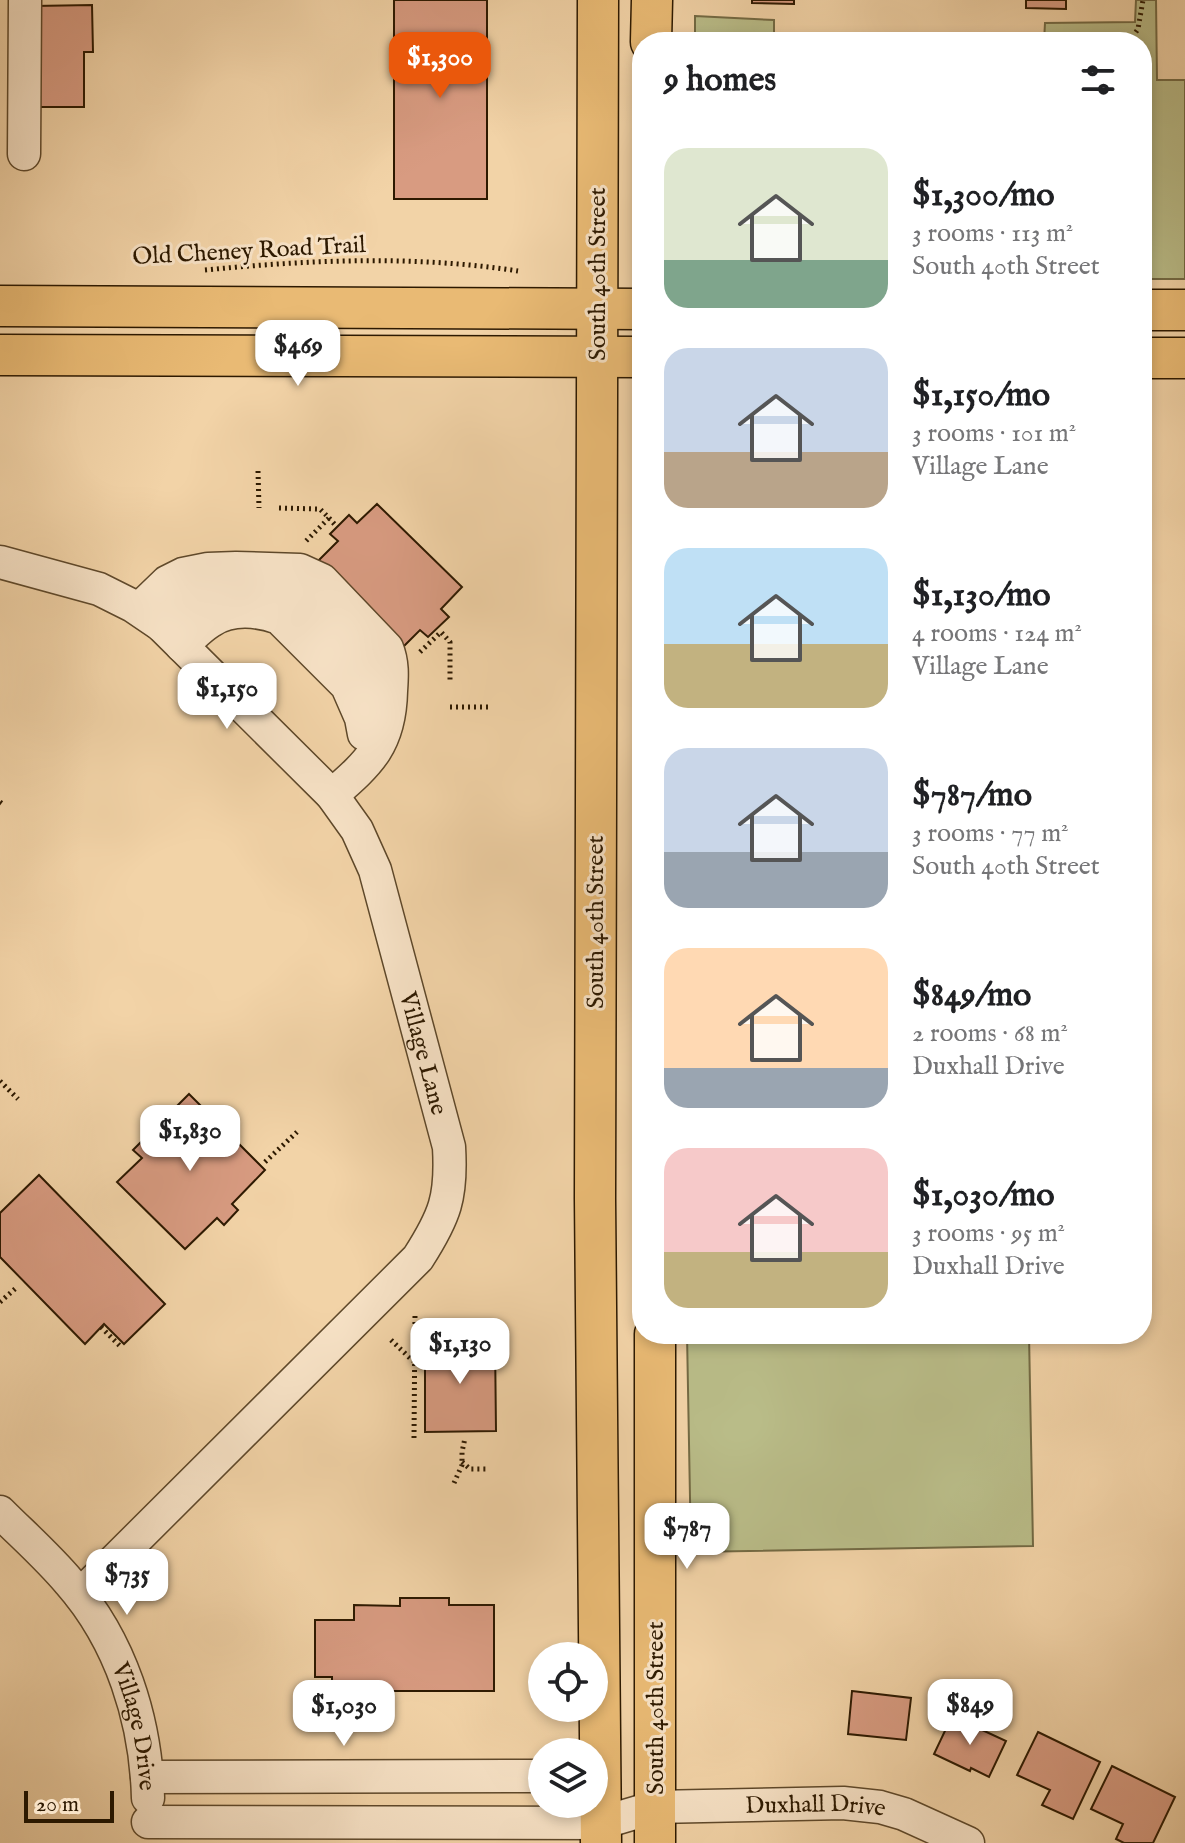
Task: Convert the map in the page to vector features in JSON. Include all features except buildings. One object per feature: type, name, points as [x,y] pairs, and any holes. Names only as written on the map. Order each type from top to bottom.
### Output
[{"type":"main road","name":"South 40th Street","points":[[597,1738],[598,0]]},
{"type":"main road","points":[[651,32],[652,0]]},
{"type":"main road","points":[[0,306],[632,309]]},
{"type":"main road","points":[[1152,310],[1185,310]]},
{"type":"main road","points":[[0,355],[632,357]]},
{"type":"main road","points":[[1152,358],[1185,358]]},
{"type":"main road","name":"South 40th Street","points":[[655,1344],[655,1825]]},
{"type":"street","points":[[24,154],[25,0]]},
{"type":"street","name":"Village Lane","points":[[0,562],[99,589],[166,632],[332,795],[357,830],[375,870],[449,1147],[447,1201],[438,1227],[418,1258],[80,1595]]},
{"type":"street","points":[[166,632],[167,582],[183,574],[208,569],[258,568],[300,570],[322,580],[377,636],[391,658],[388,725],[378,747],[362,769],[332,795]]},
{"type":"street","points":[[166,632],[206,609],[228,603],[263,602],[296,612],[354,674],[366,697],[368,718],[362,769]]},
{"type":"street","name":"Village Drive","points":[[0,1512],[69,1581],[112,1648],[127,1681],[138,1724],[147,1777],[148,1833]]},
{"type":"street","points":[[147,1777],[528,1776]]},
{"type":"street","points":[[608,1785],[655,1825]]},
{"type":"street","name":"Duxhall Drive","points":[[148,1833],[601,1833],[827,1803],[868,1805],[904,1814],[968,1843]]},
{"type":"path","points":[[1136,32],[1143,0]]},
{"type":"path","name":"Old Cheney Road Trail","points":[[199,270],[288,262],[385,261],[522,272]]},
{"type":"path","points":[[258,471],[259,508]]},
{"type":"path","points":[[279,508],[320,509],[337,527]]},
{"type":"path","points":[[298,549],[329,518]]},
{"type":"path","points":[[410,662],[439,630],[450,642],[450,683]]},
{"type":"path","points":[[450,707],[489,707]]},
{"type":"path","points":[[0,1081],[18,1099]]},
{"type":"path","points":[[265,1162],[297,1132]]},
{"type":"path","points":[[0,1302],[16,1288]]},
{"type":"path","points":[[414,1438],[415,1316]]},
{"type":"path","points":[[101,1327],[121,1347]]},
{"type":"path","points":[[391,1340],[414,1363]]},
{"type":"path","points":[[414,1412],[425,1412]]},
{"type":"path","points":[[454,1483],[462,1465],[465,1438]]},
{"type":"path","points":[[462,1461],[470,1469],[487,1469]]},
{"type":"green space","points":[[1136,0],[1156,0],[1157,80],[1185,80],[1185,279],[1152,279],[1152,32],[1045,32],[1045,23],[1135,22]]},
{"type":"green space","points":[[695,16],[774,20],[774,32],[695,32]]},
{"type":"green space","points":[[687,1344],[1029,1344],[1033,1546],[691,1552]]}]
